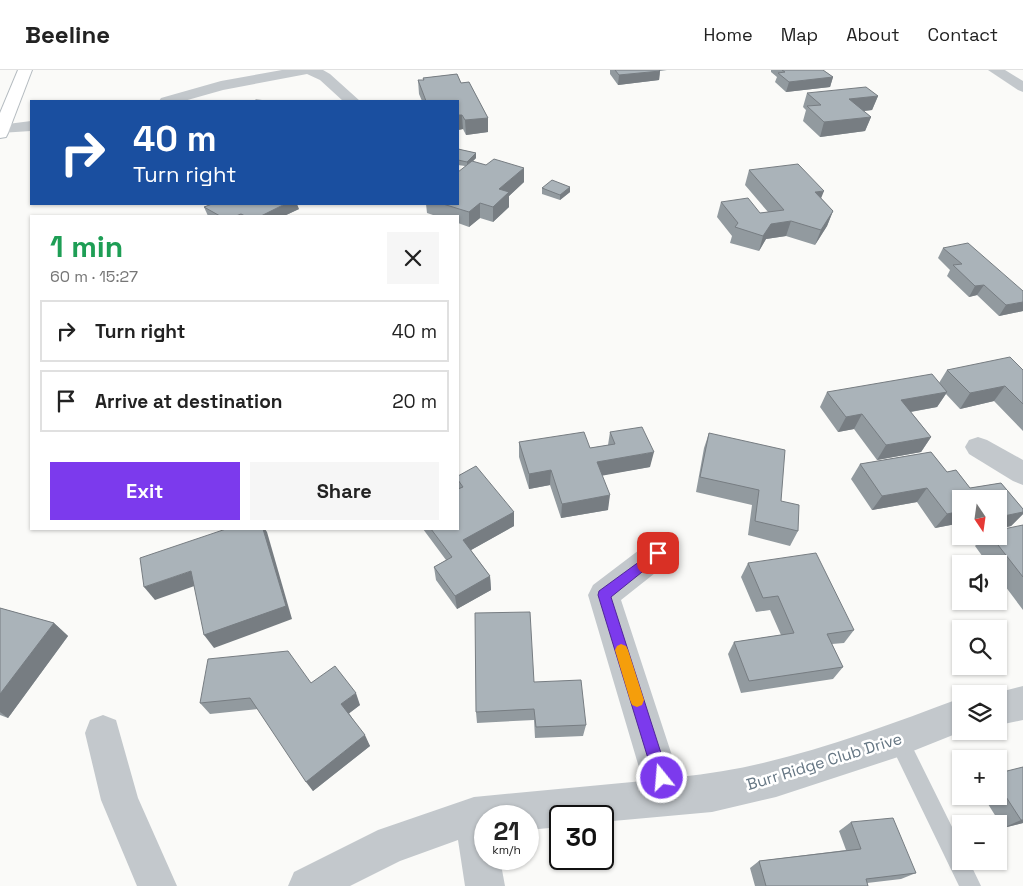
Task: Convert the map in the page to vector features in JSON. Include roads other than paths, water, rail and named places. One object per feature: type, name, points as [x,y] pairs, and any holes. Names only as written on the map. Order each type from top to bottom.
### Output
[{"type":"main road","points":[[1,131],[25,70]]},
{"type":"street","points":[[171,100],[236,82],[304,70]]},
{"type":"street","points":[[311,70],[325,77],[351,100]]},
{"type":"street","points":[[998,72],[1023,72]]},
{"type":"street","points":[[998,72],[1023,88]]},
{"type":"street","points":[[1,131],[30,126]]},
{"type":"street","points":[[978,447],[1023,474]]},
{"type":"street","points":[[658,553],[604,595],[667,797]]},
{"type":"street","points":[[1007,706],[1023,703]]},
{"type":"street","name":"Burr Ridge Club Drive","points":[[539,810],[712,793],[776,779],[898,739],[952,718]]},
{"type":"street","points":[[102,733],[120,800],[157,886]]},
{"type":"street","name":"Burr Ridge Club Drive","points":[[308,886],[392,844],[474,816]]},
{"type":"street","points":[[482,870],[485,886]]},
{"type":"lane","points":[[898,739],[970,886]]}]
